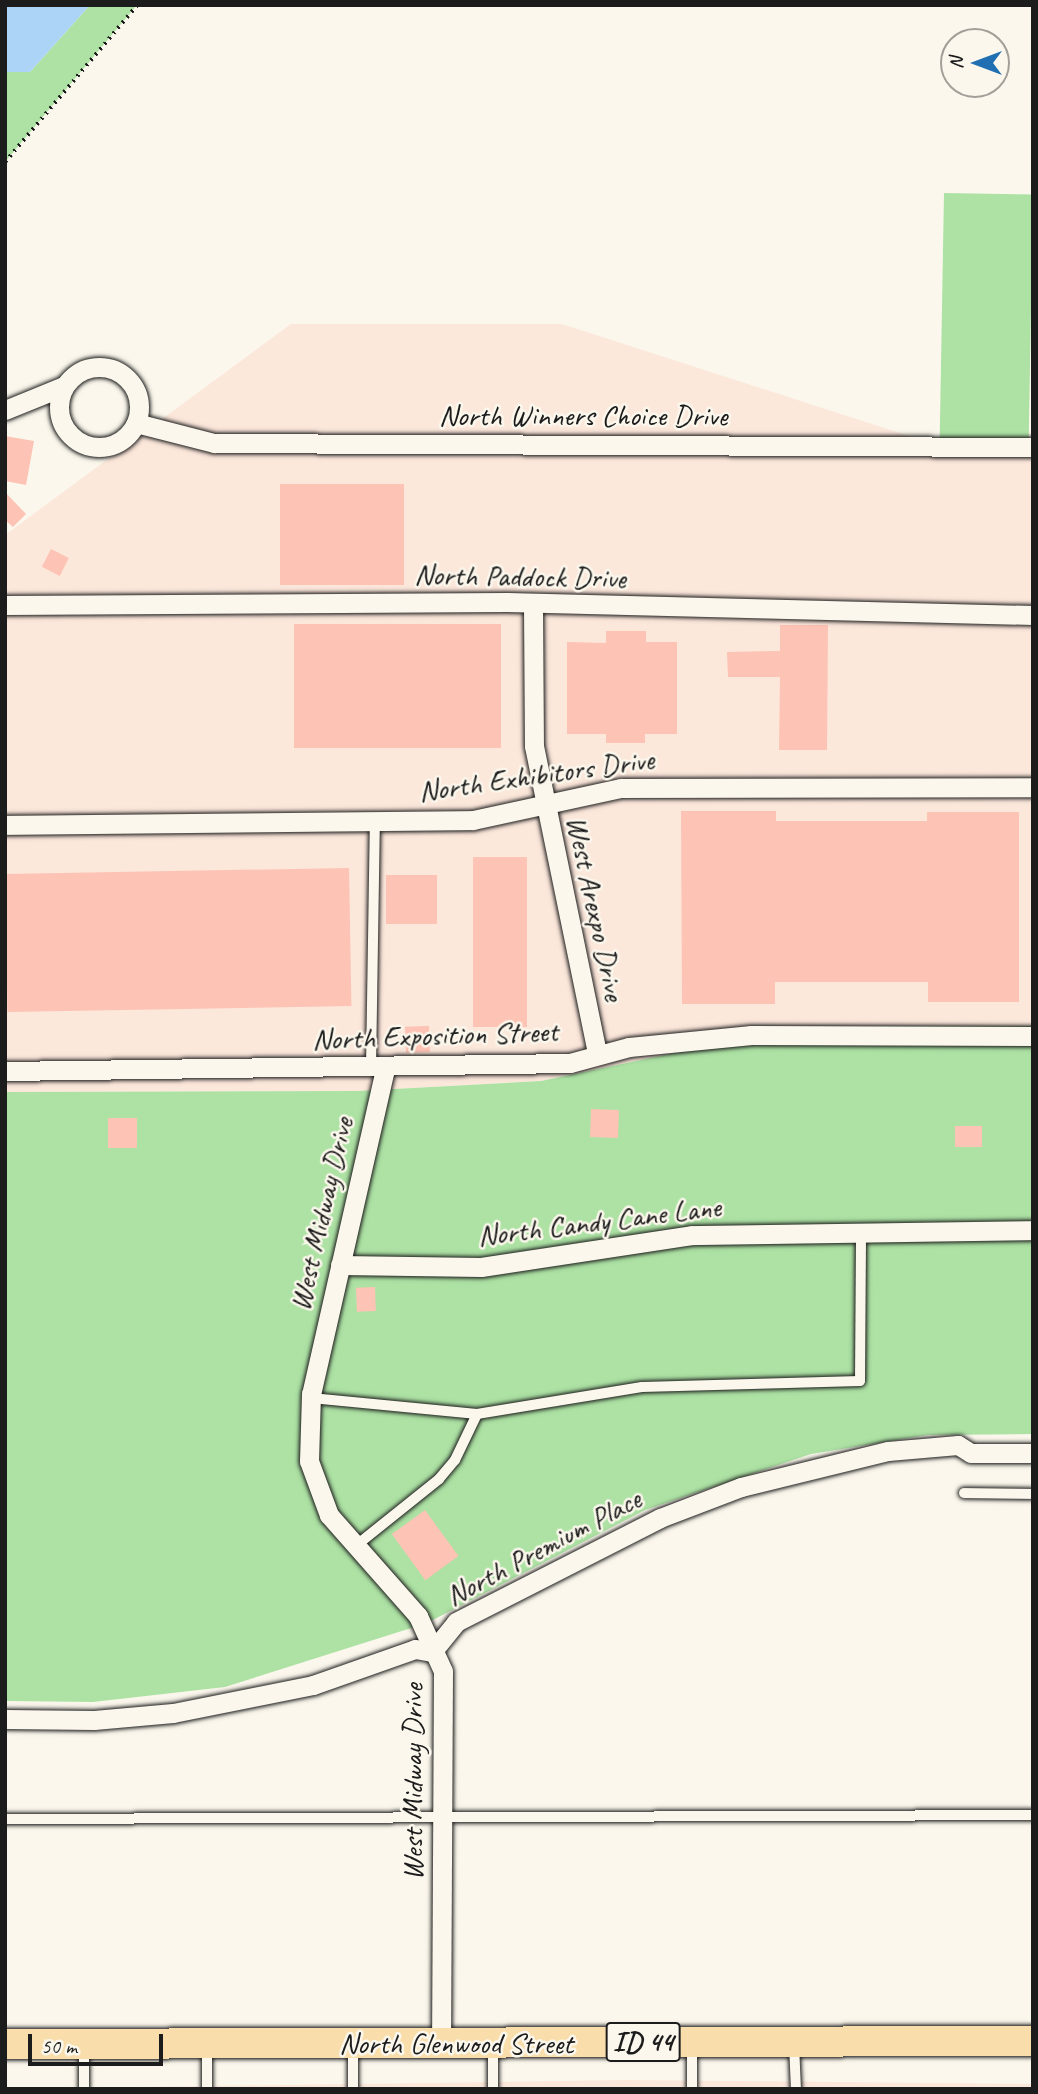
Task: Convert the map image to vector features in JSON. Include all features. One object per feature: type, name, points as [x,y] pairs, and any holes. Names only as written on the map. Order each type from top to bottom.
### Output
[{"type":"main road","name":"North Glenwood Street","points":[[5,2044],[1033,2041]]},
{"type":"street","points":[[5,410],[64,386],[84,369],[111,368],[132,384],[138,396],[136,423],[129,434],[106,447],[80,443],[70,435],[58,411],[64,386]]},
{"type":"street","name":"North Winners Choice Drive","points":[[136,423],[214,443],[1033,447]]},
{"type":"street","name":"North Paddock Drive","points":[[5,605],[507,602],[533,606],[1033,615]]},
{"type":"street","name":"West Arexpo Drive","points":[[533,606],[534,746],[597,1053]]},
{"type":"street","name":"North Exhibitors Drive","points":[[5,825],[375,824],[473,820],[545,807],[621,788],[1033,787]]},
{"type":"street","name":"North Exposition Street","points":[[5,1071],[378,1069],[570,1063],[597,1053],[751,1035],[1033,1036]]},
{"type":"street","name":"West Midway Drive","points":[[378,1069],[311,1398],[309,1461],[329,1515],[358,1544],[418,1616],[432,1652],[443,1671],[441,2043]]},
{"type":"street","name":"North Candy Cane Lane","points":[[340,1265],[481,1267],[692,1235],[1033,1230]]},
{"type":"street","name":"North Premium Place","points":[[432,1652],[457,1622],[660,1518],[741,1487],[888,1451],[958,1445],[971,1453],[1033,1453]]},
{"type":"street","points":[[5,1720],[94,1720],[243,1703],[313,1685],[415,1649],[432,1652]]},
{"type":"lane","points":[[375,824],[378,1069]]},
{"type":"lane","points":[[311,1398],[477,1414],[642,1387],[860,1381],[861,1232]]},
{"type":"lane","points":[[358,1544],[439,1479],[455,1460],[477,1414]]},
{"type":"lane","points":[[964,1493],[1033,1494]]},
{"type":"lane","points":[[5,1819],[443,1814],[1033,1815]]},
{"type":"lane","points":[[692,2042],[692,2089]]},
{"type":"lane","points":[[794,2042],[796,2089]]},
{"type":"lane","points":[[353,2043],[353,2089]]},
{"type":"lane","points":[[493,2043],[493,2089]]},
{"type":"lane","points":[[84,2044],[84,2089]]},
{"type":"lane","points":[[207,2044],[207,2089]]},
{"type":"path","points":[[5,162],[137,5]]},
{"type":"shaded area","points":[[291,324],[562,324],[943,447],[1033,446],[1033,1026],[802,1026],[541,1081],[357,1091],[5,1092],[5,535]]},
{"type":"shaded area","points":[[626,2080],[1033,2084],[1033,2089],[5,2089]]},
{"type":"green space","points":[[90,5],[137,5],[5,162],[5,72],[30,72]]},
{"type":"green space","points":[[944,193],[1033,195],[1029,449],[940,447]]},
{"type":"green space","points":[[802,1026],[1033,1026],[1033,1434],[928,1435],[811,1454],[645,1510],[427,1623],[225,1687],[93,1702],[5,1701],[5,1092],[357,1091],[541,1081]]},
{"type":"water","points":[[5,5],[90,5],[30,72],[5,72]]},
{"type":"building","points":[[5,436],[34,441],[26,485],[5,481]]},
{"type":"building","points":[[280,484],[404,484],[404,585],[280,585]]},
{"type":"building","points":[[5,492],[26,514],[13,527],[5,520]]},
{"type":"building","points":[[51,549],[69,558],[60,576],[42,567]]},
{"type":"building","points":[[294,624],[501,624],[501,748],[294,748]]},
{"type":"building","points":[[780,625],[828,625],[827,750],[779,750],[780,677],[728,677],[727,652],[780,651]]},
{"type":"building","points":[[606,631],[646,631],[646,642],[677,642],[677,734],[645,734],[645,743],[606,743],[606,734],[567,734],[567,642],[606,643]]},
{"type":"building","points":[[681,811],[776,811],[776,821],[927,821],[927,812],[1019,812],[1019,1002],[928,1002],[928,982],[775,982],[775,1004],[682,1004]]},
{"type":"building","points":[[473,857],[527,857],[527,1027],[473,1027]]},
{"type":"building","points":[[349,868],[351,1006],[7,1012],[5,874]]},
{"type":"building","points":[[386,875],[437,875],[437,924],[386,924]]},
{"type":"building","points":[[429,1026],[430,1052],[406,1053],[405,1027]]},
{"type":"building","points":[[591,1109],[619,1110],[618,1138],[590,1137]]},
{"type":"building","points":[[108,1118],[137,1118],[137,1148],[108,1148]]},
{"type":"building","points":[[955,1126],[982,1126],[982,1147],[955,1147]]},
{"type":"building","points":[[375,1287],[376,1311],[357,1312],[356,1288]]},
{"type":"building","points":[[425,1510],[459,1556],[425,1580],[392,1534]]}]
